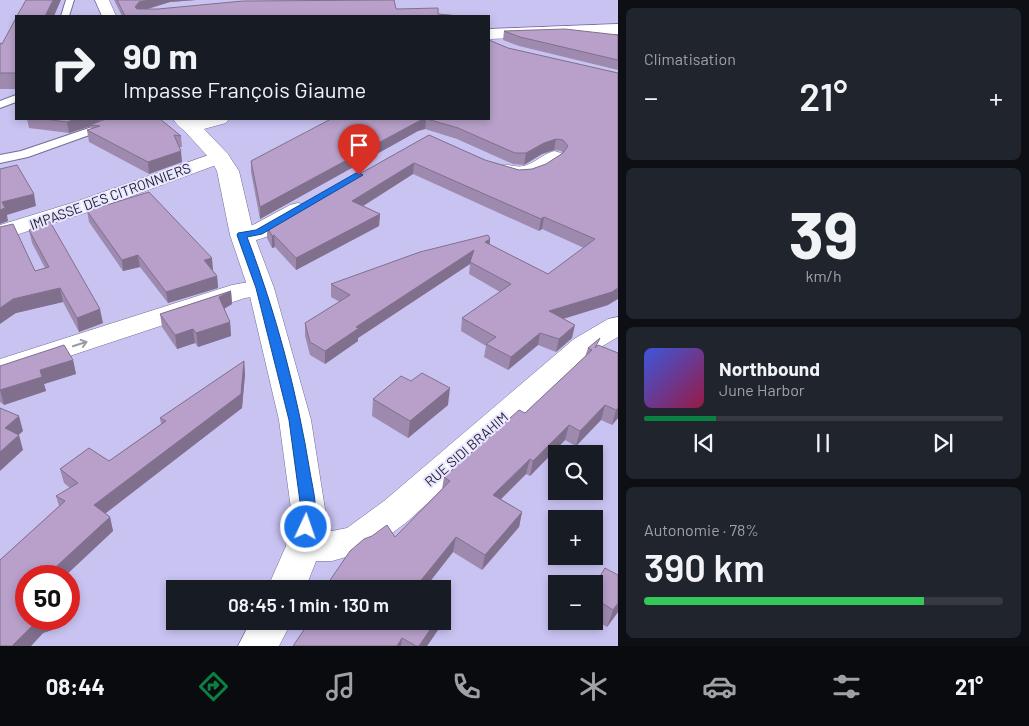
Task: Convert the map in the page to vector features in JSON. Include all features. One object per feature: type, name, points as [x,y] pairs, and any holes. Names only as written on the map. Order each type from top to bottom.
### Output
[{"type":"street","points":[[102,0],[109,15]]},
{"type":"street","points":[[490,34],[618,29]]},
{"type":"street","points":[[490,42],[505,49]]},
{"type":"street","points":[[187,123],[210,120]]},
{"type":"street","points":[[187,123],[220,157],[228,171],[242,235],[261,288],[295,420],[308,509],[304,546],[290,580]]},
{"type":"street","name":"IMPASSE DES CITRONNIERS","points":[[0,233],[57,217],[220,157]]},
{"type":"street","points":[[488,164],[511,172],[525,173],[554,157]]},
{"type":"street","points":[[242,235],[258,232],[317,199]]},
{"type":"street","points":[[0,369],[247,289],[261,288]]},
{"type":"street","name":"RUE SIDI BRAHIM","points":[[304,546],[332,546],[357,540],[396,511],[584,345],[618,325]]},
{"type":"street","points":[[258,646],[267,630]]},
{"type":"lane","points":[[66,15],[70,0]]},
{"type":"lane","points":[[0,105],[15,98]]},
{"type":"lane","points":[[0,159],[24,154],[102,127],[108,120]]},
{"type":"building","points":[[26,0],[53,0],[46,15],[18,15]]},
{"type":"building","points":[[117,0],[147,0],[139,2],[135,7],[137,9],[158,9],[243,1],[394,0],[396,9],[438,8],[438,14],[448,15],[124,15]]},
{"type":"building","points":[[15,20],[15,73],[0,73],[0,43],[2,44]]},
{"type":"building","points":[[565,29],[618,35],[618,60],[520,37],[504,31]]},
{"type":"building","points":[[490,40],[508,48],[618,73],[618,288],[612,292],[549,311],[575,325],[559,339],[540,333],[511,357],[486,344],[496,337],[462,318],[511,284],[470,262],[474,250],[356,327],[359,328],[325,351],[310,342],[305,323],[350,295],[331,284],[420,252],[488,235],[490,239],[485,242],[548,274],[595,239],[544,217],[541,219],[414,163],[352,201],[380,214],[296,258],[274,235],[272,236],[267,226],[429,135],[485,160],[519,170],[532,169],[546,164],[563,153],[568,146],[563,140],[556,139],[526,153],[515,153],[458,128],[430,120],[490,120]]},
{"type":"building","points":[[52,120],[72,120],[67,122]]},
{"type":"building","points":[[103,120],[161,120],[181,136],[174,135],[181,151],[148,162],[87,130],[100,126],[90,125]]},
{"type":"building","points":[[329,120],[422,120],[260,207],[251,161]]},
{"type":"building","points":[[17,165],[34,194],[2,202],[5,208],[0,210],[0,169]]},
{"type":"building","points":[[149,192],[212,258],[204,260],[217,276],[166,292],[138,255],[122,260],[87,211]]},
{"type":"building","points":[[49,220],[100,309],[77,318],[60,288],[13,299],[0,308],[0,227],[13,224],[35,271],[49,267],[29,230]]},
{"type":"building","points":[[231,291],[219,297],[230,322],[196,333],[193,329],[175,335],[160,314]]},
{"type":"building","points":[[600,338],[595,348],[598,345],[618,353],[618,408],[616,410],[605,405],[580,431],[569,425],[533,461],[530,459],[493,495],[522,512],[485,555],[456,537],[421,580],[330,580],[350,551],[364,539],[372,536],[387,525],[395,537],[450,481],[444,477],[519,410],[525,413],[592,350],[588,348]]},
{"type":"building","points":[[64,345],[73,360],[40,370],[42,377],[0,390],[0,366]]},
{"type":"building","points":[[244,361],[241,394],[94,505],[110,517],[58,565],[15,565],[15,630],[28,630],[12,646],[0,646],[0,560],[65,501],[56,496],[78,483],[60,469],[89,448],[109,461],[166,421],[160,418]]},
{"type":"building","points":[[422,373],[450,388],[410,421],[373,399],[401,376],[411,381]]},
{"type":"building","points":[[0,408],[19,416],[5,428],[19,435],[0,452]]},
{"type":"building","points":[[605,568],[618,575],[618,603],[613,610],[603,604],[603,575],[601,575]]},
{"type":"building","points":[[304,630],[430,630],[419,646],[402,638],[397,646],[293,646]]},
{"type":"route","points":[[306,527],[308,509],[295,420],[261,288],[242,235],[258,232],[359,175]]}]
